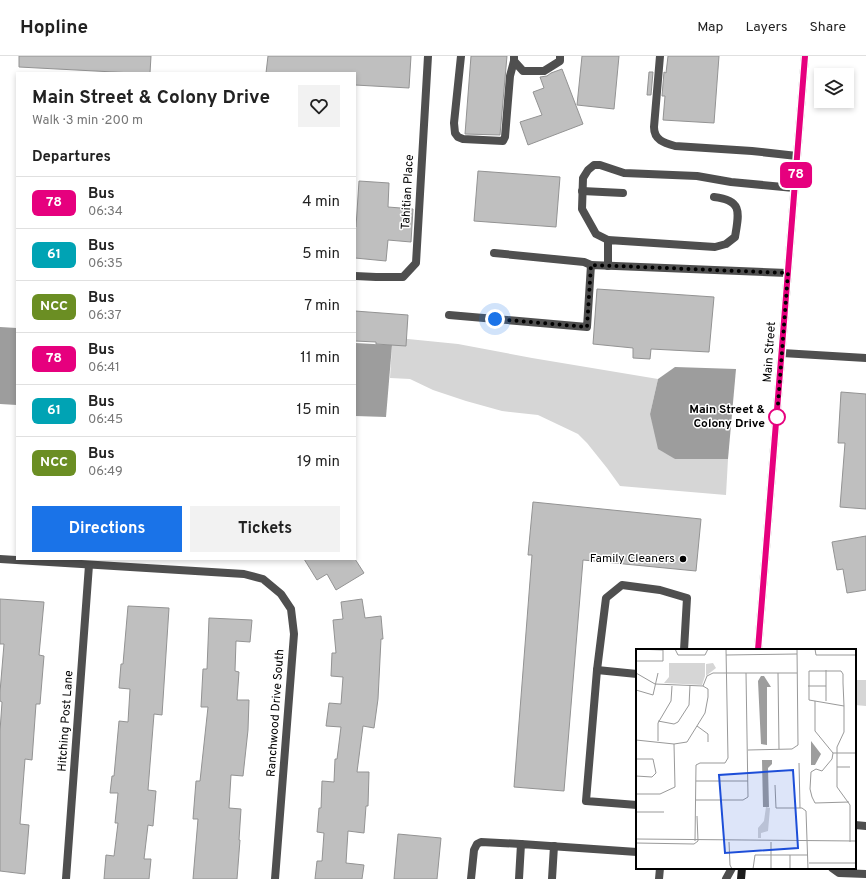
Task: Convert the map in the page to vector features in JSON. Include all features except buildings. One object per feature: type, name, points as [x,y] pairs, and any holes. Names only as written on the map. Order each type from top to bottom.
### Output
[{"type":"main road","name":"Main Street","points":[[758,649],[805,56]]},
{"type":"main road","points":[[741,879],[742,869]]},
{"type":"street","name":"Tahitian Place","points":[[356,276],[403,277],[416,263],[428,56]]},
{"type":"street","points":[[461,56],[454,133],[463,139],[502,141],[505,137],[510,76],[514,59]]},
{"type":"street","points":[[514,59],[523,71],[544,70],[560,61],[560,56]]},
{"type":"street","points":[[660,56],[654,127],[654,132],[659,140],[676,146],[752,151],[797,156]]},
{"type":"street","points":[[714,197],[725,198],[734,203],[737,211],[738,222],[735,237],[726,244],[715,247],[608,240],[596,234],[582,209],[583,178],[588,170],[594,165],[600,165],[624,172],[697,176],[731,182],[794,188]]},
{"type":"street","points":[[582,191],[623,193]]},
{"type":"street","points":[[608,240],[608,266]]},
{"type":"street","points":[[494,253],[584,262],[591,265],[788,273]]},
{"type":"street","points":[[449,315],[587,327],[591,265]]},
{"type":"street","points":[[782,353],[866,358]]},
{"type":"street","name":"Ranchwood Drive South","points":[[0,559],[244,574],[263,579],[281,594],[291,609],[294,634],[275,879]]},
{"type":"street","name":"Hitching Post Lane","points":[[66,879],[89,565]]},
{"type":"street","points":[[636,805],[586,801],[597,670],[606,598],[622,585],[660,590],[687,598],[684,649]]},
{"type":"street","points":[[597,670],[636,674]]},
{"type":"street","points":[[856,825],[866,826]]},
{"type":"street","points":[[471,879],[474,850],[477,844],[481,842],[636,852]]},
{"type":"street","points":[[519,879],[521,844]]},
{"type":"street","points":[[552,879],[554,846]]},
{"type":"street","points":[[659,879],[660,869]]},
{"type":"street","points":[[726,879],[731,869]]},
{"type":"street","points":[[833,869],[839,873],[866,874]]},
{"type":"shaded area","points":[[0,327],[16,328],[16,405],[0,404]]},
{"type":"shaded area","points":[[398,338],[458,344],[658,379],[650,414],[675,459],[728,459],[726,495],[620,486],[587,443],[578,434],[538,415],[502,411],[433,390],[410,379],[390,378],[392,345]]},
{"type":"shaded area","points":[[356,343],[392,345],[386,417],[356,416]]},
{"type":"shaded area","points":[[675,367],[736,369],[728,459],[675,459],[658,449],[650,414],[658,379]]},
{"type":"shaded area","points":[[856,680],[866,680],[866,706],[856,705]]},
{"type":"bus line","name":"78","points":[[758,649],[805,56]]},
{"type":"place","name":"Main Street & Colony Drive","points":[[777,417]]},
{"type":"place","name":"Family Cleaners","points":[[683,559]]},
{"type":"route","points":[[495,319],[587,327],[591,265],[788,273],[777,417]]}]
